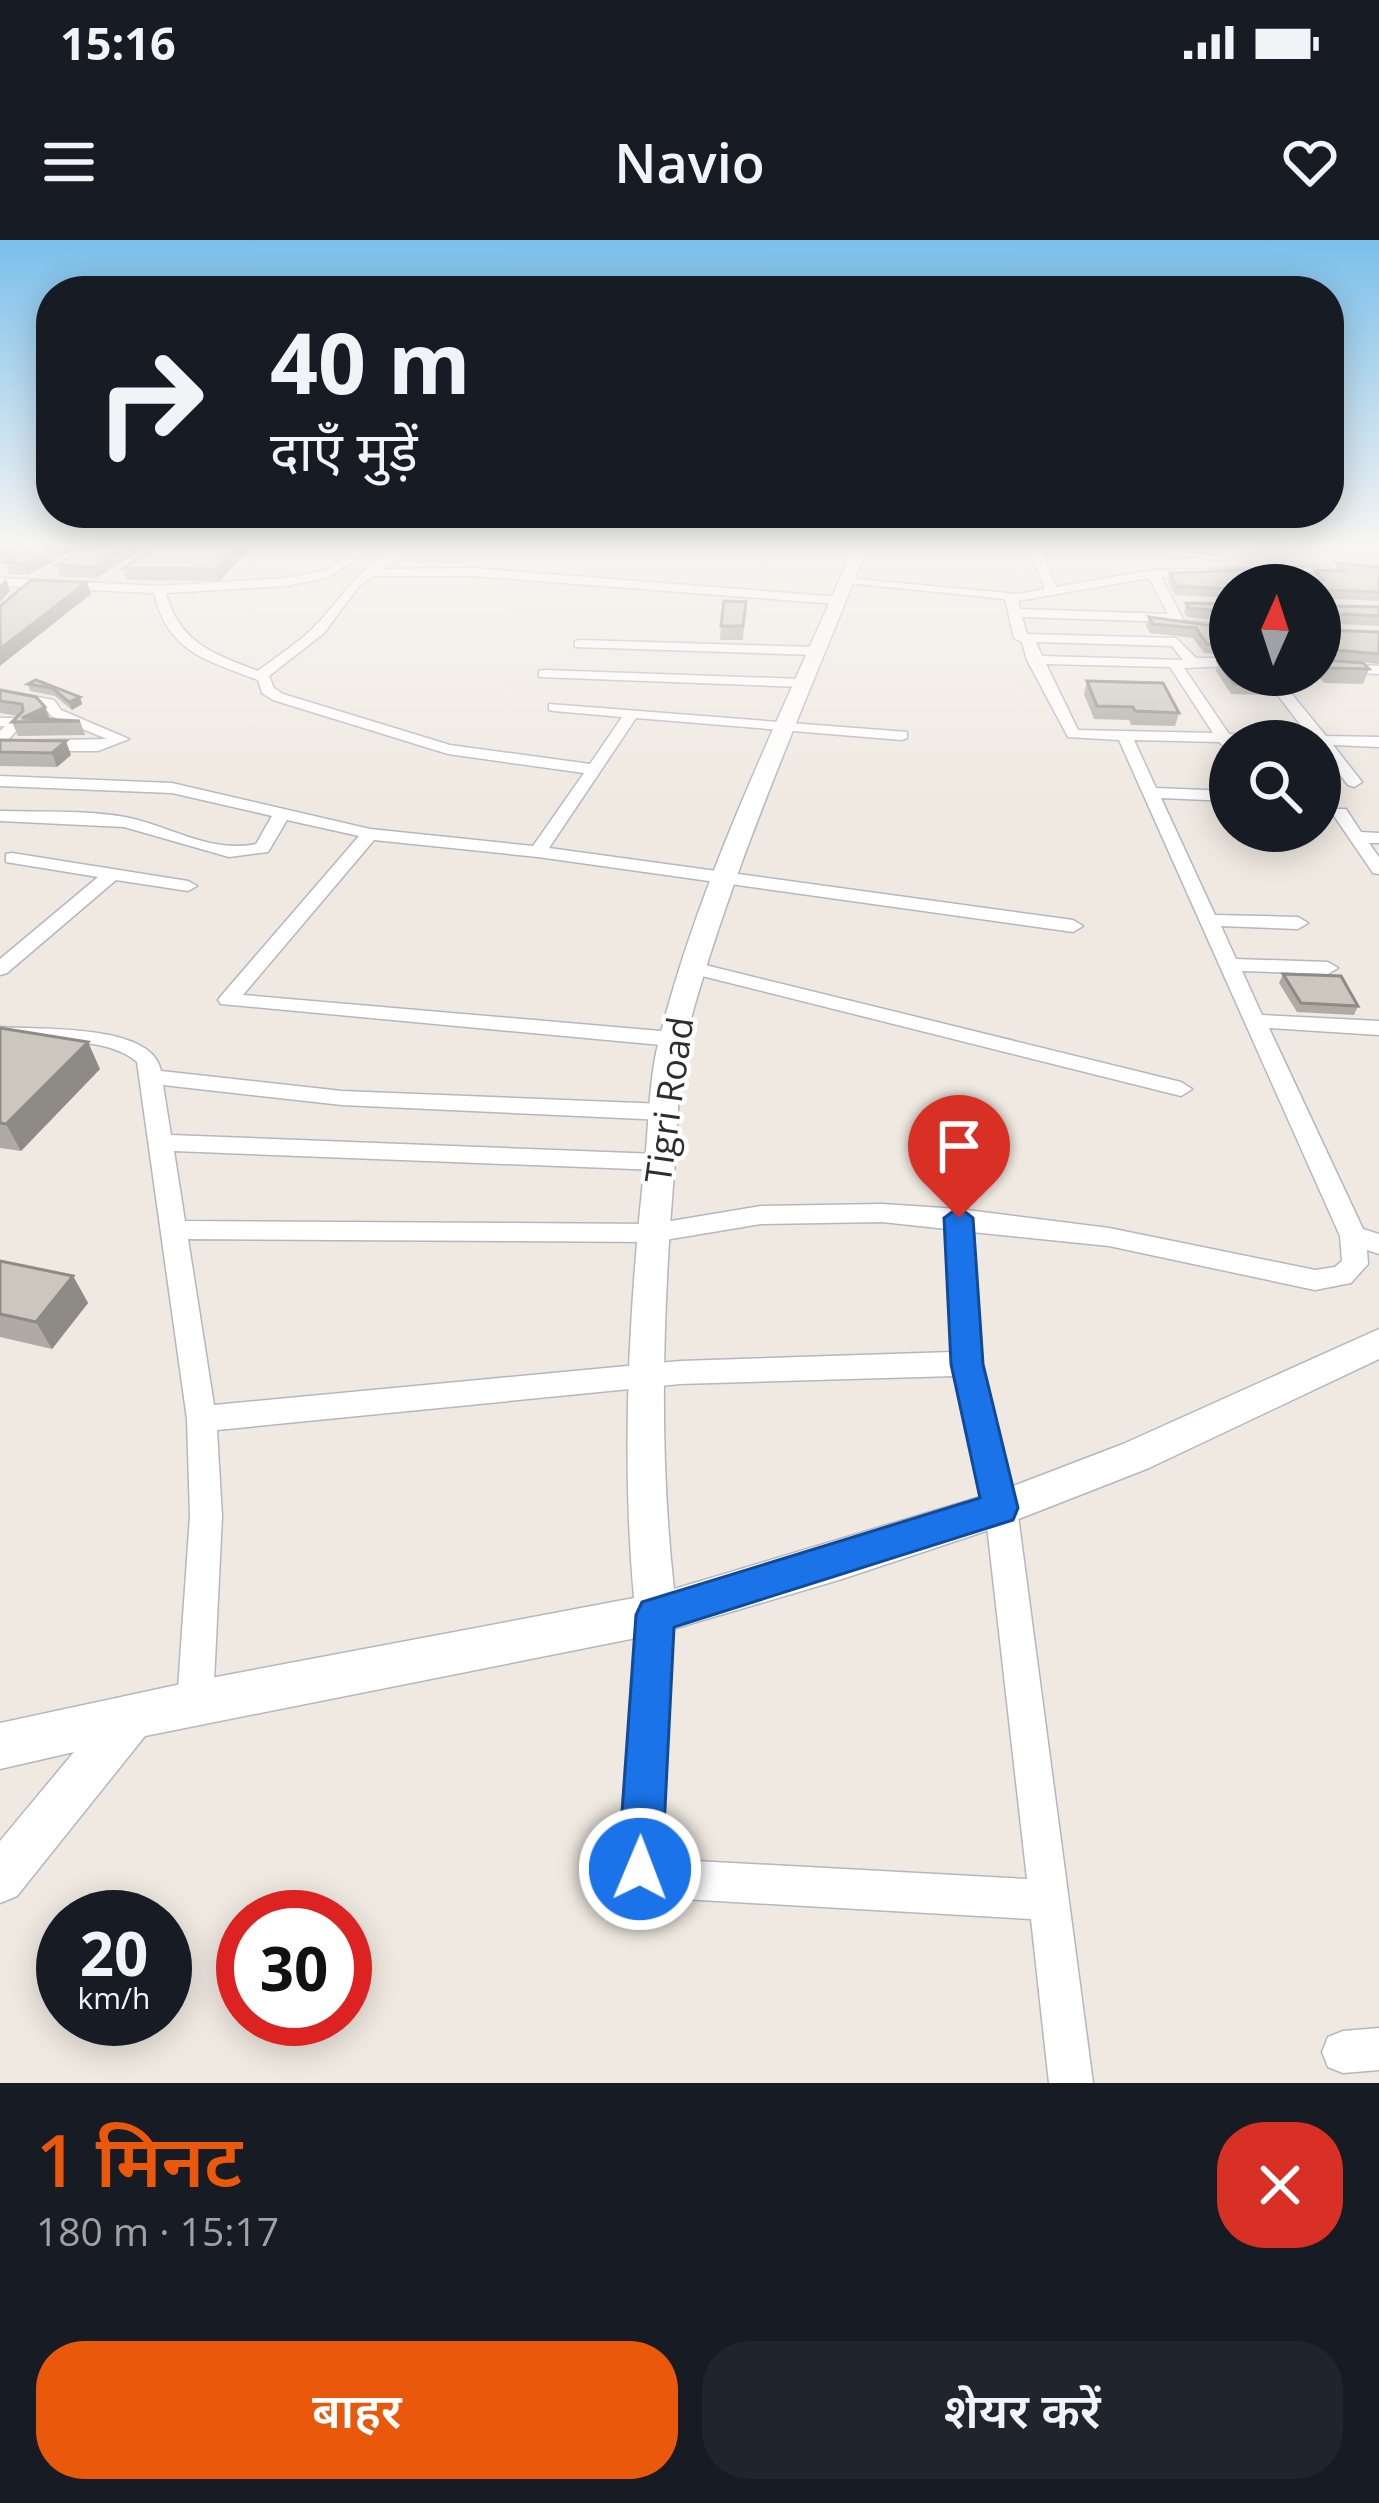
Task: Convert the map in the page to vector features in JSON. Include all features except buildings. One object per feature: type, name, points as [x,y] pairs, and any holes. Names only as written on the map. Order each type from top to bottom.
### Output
[{"type":"street","points":[[176,632],[194,652],[267,680],[267,690],[278,697],[448,749],[597,770]]},
{"type":"street","points":[[260,676],[316,632]]},
{"type":"street","name":"Tigri Road","points":[[656,1615],[644,1495],[646,1374],[652,1232],[672,1039],[724,878],[824,632]]},
{"type":"street","points":[[1021,632],[1022,638],[1175,642],[1194,662]]},
{"type":"street","points":[[1027,638],[1070,733],[1209,741]]},
{"type":"street","points":[[580,644],[816,651]]},
{"type":"street","points":[[1034,660],[1209,662]]},
{"type":"street","points":[[1175,664],[1212,720]]},
{"type":"street","points":[[1341,668],[1379,670]]},
{"type":"street","points":[[1360,669],[1379,691]]},
{"type":"street","points":[[544,674],[803,683]]},
{"type":"street","points":[[0,694],[50,703],[56,712],[121,739],[98,746],[0,743]]},
{"type":"street","points":[[1286,696],[1306,720]]},
{"type":"street","points":[[554,706],[902,736]]},
{"type":"street","points":[[538,852],[632,713]]},
{"type":"street","points":[[0,722],[18,722],[0,743]]},
{"type":"street","points":[[174,1230],[652,1232],[784,1214],[959,1218],[1186,1250],[1315,1280],[1342,1276],[1355,1264],[1366,1240],[1255,1021],[1124,735]]},
{"type":"street","points":[[1341,741],[1379,742]]},
{"type":"street","points":[[1341,765],[1354,782]]},
{"type":"street","points":[[0,781],[172,788],[370,834],[538,852],[1073,926]]},
{"type":"street","points":[[1150,793],[1209,795]]},
{"type":"street","points":[[1341,814],[1379,869]]},
{"type":"street","points":[[0,816],[127,822],[208,845],[249,851],[262,848],[281,815]]},
{"type":"street","points":[[370,834],[228,1000],[672,1039]]},
{"type":"street","points":[[1356,837],[1379,838]]},
{"type":"street","points":[[6,856],[188,886]]},
{"type":"street","points":[[0,877],[14,865],[6,856]]},
{"type":"street","points":[[0,969],[110,876]]},
{"type":"street","points":[[1209,920],[1298,923]]},
{"type":"street","points":[[1229,965],[1328,968]]},
{"type":"street","points":[[693,968],[1181,1089]]},
{"type":"street","points":[[1255,1021],[1379,1028]]},
{"type":"street","points":[[0,1034],[126,1045],[144,1053],[151,1077],[202,1419],[206,1516],[195,1703]]},
{"type":"street","points":[[151,1077],[361,1100],[664,1112]]},
{"type":"street","points":[[164,1143],[658,1162]]},
{"type":"street","points":[[959,1218],[967,1364],[1000,1508],[1071,2083]]},
{"type":"street","points":[[0,1746],[195,1703],[656,1615],[1000,1508],[1164,1444],[1379,1343]]},
{"type":"street","points":[[202,1419],[646,1374],[826,1363],[967,1364]]},
{"type":"street","points":[[656,1615],[637,1857],[649,1878],[1048,1900]]},
{"type":"street","points":[[0,1880],[133,1716]]},
{"type":"route","points":[[640,1869],[637,1857],[656,1615],[1000,1508],[967,1364],[959,1218]]}]
